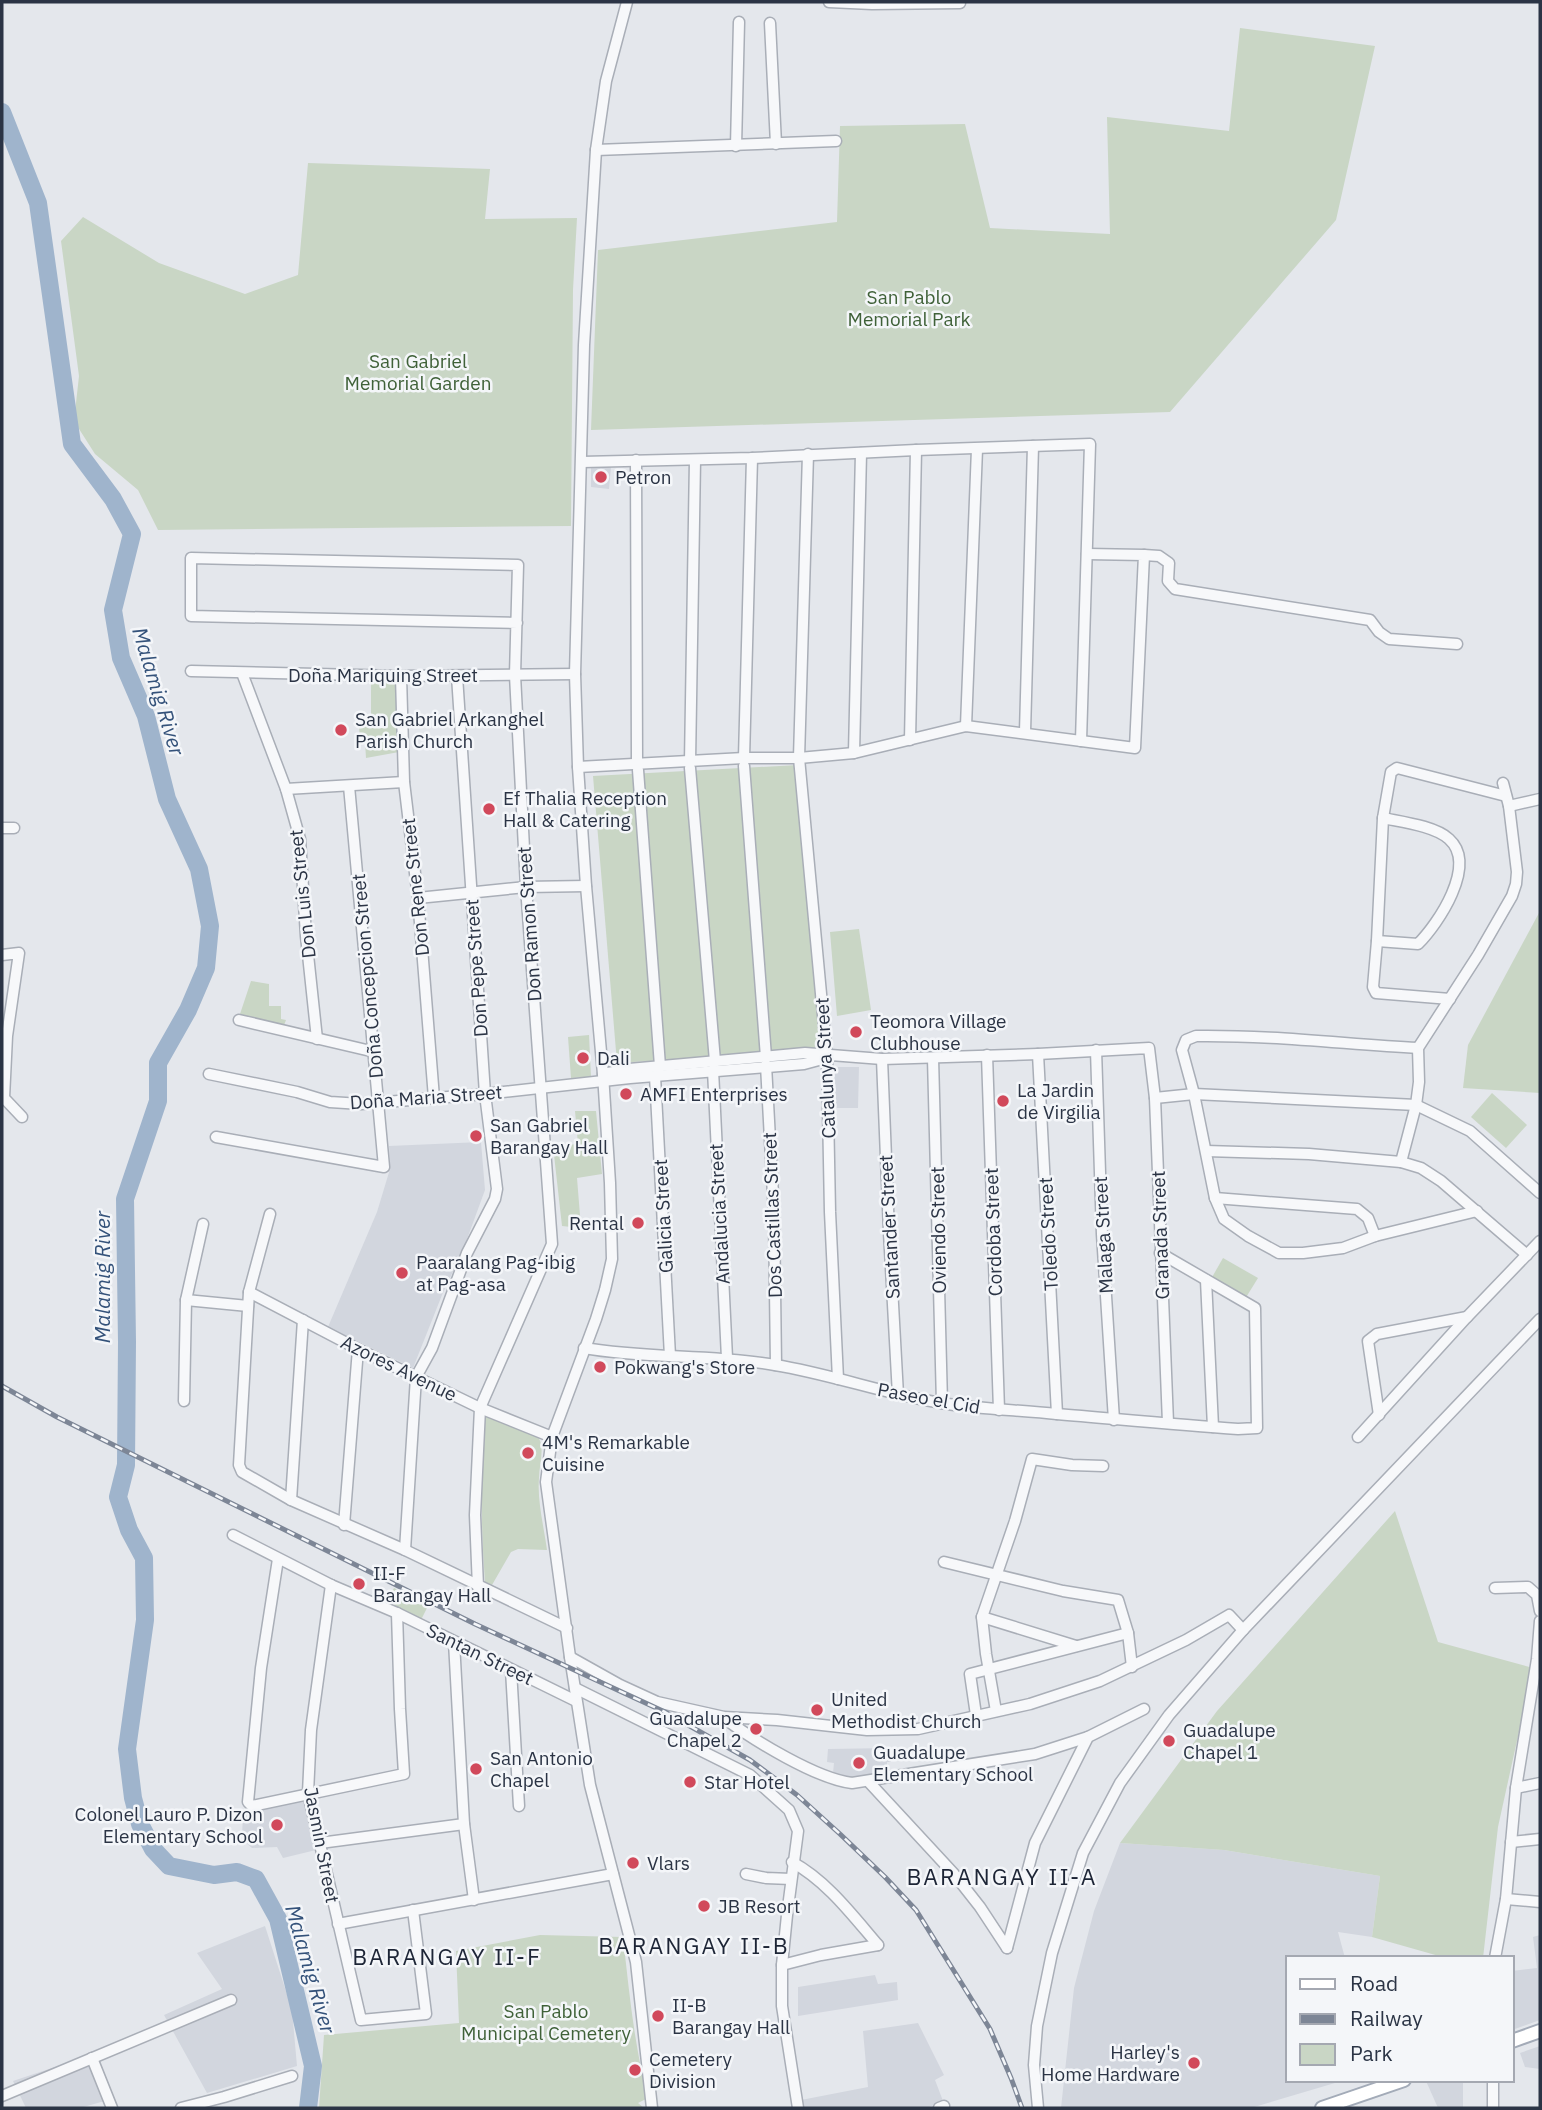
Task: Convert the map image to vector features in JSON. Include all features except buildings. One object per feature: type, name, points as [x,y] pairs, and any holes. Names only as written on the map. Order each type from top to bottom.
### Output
[{"type":"main road","points":[[1514,2040],[1540,2031]]},
{"type":"main road","points":[[1322,2108],[1398,2082]]},
{"type":"street","points":[[627,2],[606,82],[596,150],[584,345],[575,674],[578,767],[603,1078],[612,1259],[606,1290],[552,1437],[546,1482],[590,1785],[636,1962],[652,2108]]},
{"type":"street","points":[[829,2],[960,3]]},
{"type":"street","points":[[736,146],[738,22]]},
{"type":"street","points":[[771,23],[776,144]]},
{"type":"street","points":[[596,150],[836,141]]},
{"type":"street","points":[[582,462],[1090,444],[1081,740]]},
{"type":"street","points":[[1025,732],[1033,446]]},
{"type":"street","points":[[966,726],[976,449]]},
{"type":"street","points":[[910,740],[916,450]]},
{"type":"street","points":[[854,753],[861,453]]},
{"type":"street","name":"Catalunya Street","points":[[808,454],[799,758],[829,1056],[830,1212],[838,1378]]},
{"type":"street","name":"Dos Castillas Street","points":[[752,458],[744,762],[766,1061],[774,1214],[776,1365]]},
{"type":"street","name":"Galicia Street","points":[[636,460],[637,766],[658,1071],[670,1356]]},
{"type":"street","name":"Andalucia Street","points":[[695,460],[690,765],[714,1065],[727,1358]]},
{"type":"street","points":[[1087,554],[1159,556],[1169,563],[1168,581],[1175,589],[1370,620],[1379,632],[1389,639],[1457,644]]},
{"type":"street","points":[[578,767],[690,765],[854,753],[966,726],[1135,748],[1144,555]]},
{"type":"street","name":"Don Ramon Street","points":[[480,1408],[552,1244],[526,887],[515,675],[517,623],[519,565],[191,558],[191,617],[517,623]]},
{"type":"street","name":"Doña Mariquing Street","points":[[191,671],[401,676],[575,674]]},
{"type":"street","name":"Don Luis Street","points":[[243,673],[286,789],[301,849],[306,936],[317,1039]]},
{"type":"street","name":"Don Rene Street","points":[[401,676],[404,782],[418,898],[434,1098]]},
{"type":"street","name":"Don Pepe Street","points":[[416,1377],[432,1348],[467,1253],[495,1199],[497,1189],[485,1094],[457,676]]},
{"type":"street","points":[[1450,999],[1376,993],[1373,986],[1383,818],[1391,772],[1397,768],[1507,801],[1540,799]]},
{"type":"street","points":[[286,789],[404,782]]},
{"type":"street","points":[[1401,1162],[1416,1105],[1419,1082],[1418,1048],[1513,896],[1517,872],[1503,783]]},
{"type":"street","name":"Doña Concepcion Street","points":[[216,1137],[384,1167],[349,786]]},
{"type":"street","points":[[1377,941],[1418,944],[1428,934],[1450,898],[1460,870],[1458,850],[1448,838],[1424,827],[1383,818]]},
{"type":"street","points":[[2,828],[14,828]]},
{"type":"street","points":[[418,898],[526,887],[586,886]]},
{"type":"street","points":[[2,955],[19,953],[7,994],[3,1098],[22,1117]]},
{"type":"street","points":[[239,1020],[375,1052]]},
{"type":"street","points":[[1418,1048],[1283,1037],[1196,1036],[1186,1040],[1182,1050],[1194,1094],[1215,1198],[1224,1219],[1248,1236],[1279,1252],[1303,1253],[1343,1248],[1477,1211]]},
{"type":"street","name":"Doña Maria Street","points":[[209,1074],[345,1104],[485,1094],[658,1071],[766,1061],[805,1053],[882,1059],[1149,1048]]},
{"type":"street","name":"Granada Street","points":[[1149,1048],[1155,1098],[1168,1423]]},
{"type":"street","name":"Malaga Street","points":[[1097,1050],[1102,1234],[1114,1420]]},
{"type":"street","name":"Toledo Street","points":[[1038,1054],[1057,1414]]},
{"type":"street","name":"Cordoba Street","points":[[986,1055],[999,1410]]},
{"type":"street","name":"Oviendo Street","points":[[933,1058],[942,1403]]},
{"type":"street","name":"Santander Street","points":[[882,1059],[898,1395]]},
{"type":"street","points":[[1155,1098],[1194,1094],[1416,1105],[1470,1131],[1540,1193]]},
{"type":"street","points":[[1206,1151],[1309,1154],[1401,1162],[1421,1168],[1441,1181],[1527,1255]]},
{"type":"street","points":[[1215,1198],[1357,1209],[1368,1218],[1375,1237]]},
{"type":"street","points":[[270,1214],[249,1292],[240,1469],[247,1477],[291,1500],[405,1550],[567,1628]]},
{"type":"street","points":[[184,1401],[186,1300],[203,1224]]},
{"type":"street","points":[[1358,1437],[1540,1241]]},
{"type":"street","points":[[1160,1253],[1206,1280],[1213,1427]]},
{"type":"street","name":"Paseo el Cid","points":[[584,1349],[727,1358],[776,1365],[838,1378],[898,1395],[999,1410],[1257,1428],[1255,1308],[1206,1280]]},
{"type":"street","name":"Azores Avenue","points":[[249,1292],[480,1408],[552,1437]]},
{"type":"street","points":[[186,1300],[248,1306]]},
{"type":"street","points":[[1379,1415],[1368,1340],[1377,1334],[1467,1317]]},
{"type":"street","points":[[1038,2108],[1034,2066],[1037,2025],[1052,1953],[1083,1853],[1120,1783],[1169,1715],[1243,1630],[1540,1319]]},
{"type":"street","points":[[291,1500],[303,1320]]},
{"type":"street","points":[[344,1525],[358,1349]]},
{"type":"street","points":[[405,1550],[416,1377]]},
{"type":"street","points":[[478,1587],[475,1515],[480,1408]]},
{"type":"street","points":[[996,1711],[982,1618],[1015,1521],[1032,1459],[1103,1466]]},
{"type":"street","name":"Santan Street","points":[[233,1535],[331,1585],[397,1613],[576,1701]]},
{"type":"street","points":[[278,1559],[261,1668],[248,1802],[252,1806],[404,1774],[397,1613]]},
{"type":"street","points":[[944,1562],[1063,1591],[1118,1600],[1128,1633],[1132,1667]]},
{"type":"street","name":"Jasmin Street","points":[[331,1585],[311,1730],[308,1793],[360,2020],[426,2014],[414,1910]]},
{"type":"street","points":[[1495,1588],[1528,1587],[1537,1595],[1540,1611]]},
{"type":"street","points":[[570,1657],[657,1702],[724,1717],[867,1730],[918,1729],[1030,1704],[1100,1681],[1186,1640],[1229,1615],[1243,1630]]},
{"type":"street","points":[[982,1618],[1077,1647]]},
{"type":"street","points":[[1495,1956],[1506,1899],[1516,1788],[1540,1621]]},
{"type":"street","points":[[976,1715],[970,1674],[1128,1633]]},
{"type":"street","points":[[454,1642],[464,1824],[474,1900]]},
{"type":"street","points":[[511,1670],[519,1806]]},
{"type":"street","points":[[575,1688],[750,1775],[789,1811],[798,1831],[792,1862],[782,1965],[782,2006],[798,2108]]},
{"type":"street","points":[[724,1717],[750,1737],[837,1781],[852,1783],[1035,1754],[1088,1737],[1144,1709]]},
{"type":"street","points":[[867,1781],[954,1874],[1007,1948],[1035,1843],[1088,1737]]},
{"type":"street","points":[[1516,1788],[1540,1783]]},
{"type":"street","points":[[320,1843],[464,1824]]},
{"type":"street","points":[[1511,1842],[1540,1839]]},
{"type":"street","points":[[782,1965],[877,1945],[833,1895],[806,1869],[792,1862]]},
{"type":"street","points":[[338,1924],[612,1874]]},
{"type":"street","points":[[746,1874],[791,1879]]},
{"type":"street","points":[[1506,1899],[1540,1902]]},
{"type":"street","points":[[2,2096],[231,2000]]},
{"type":"street","points":[[92,2058],[112,2108]]},
{"type":"street","points":[[181,2108],[292,2076]]},
{"type":"street","points":[[1493,2082],[1493,2108]]},
{"type":"shaded area","name":"Petron","points":[[591,465],[611,467],[609,489],[591,487]]},
{"type":"shaded area","points":[[831,1067],[859,1067],[858,1108],[831,1108]]},
{"type":"shaded area","points":[[481,1142],[485,1190],[463,1250],[413,1368],[328,1327],[377,1212],[390,1169],[389,1146]]},
{"type":"shaded area","name":"Guadalupe Elementary School","points":[[890,1748],[891,1762],[887,1762],[887,1773],[849,1778],[833,1773],[834,1763],[827,1762],[828,1749]]},
{"type":"shaded area","name":"Colonel Lauro P. Dizon Elementary School","points":[[305,1799],[316,1850],[283,1858],[277,1847],[252,1848],[245,1842],[242,1836],[243,1815]]},
{"type":"shaded area","points":[[1120,1843],[1224,1850],[1380,1876],[1372,1937],[1338,1932],[1344,1956],[1286,1956],[1286,2082],[1338,2082],[1251,2108],[1061,2108],[1074,1988],[1094,1911]]},
{"type":"shaded area","points":[[265,1926],[292,2010],[297,2066],[207,2093],[164,2015],[222,1989],[197,1953]]},
{"type":"shaded area","points":[[1540,1935],[1540,2020],[1514,2029],[1514,1971],[1537,1968],[1533,1937]]},
{"type":"shaded area","points":[[875,1975],[878,1984],[897,1982],[898,2000],[798,2016],[798,1987]]},
{"type":"shaded area","points":[[918,2023],[944,2075],[935,2080],[943,2101],[927,2108],[803,2108],[801,2100],[868,2087],[863,2031]]},
{"type":"shaded area","points":[[1540,2046],[1540,2069],[1525,2067],[1520,2053]]},
{"type":"shaded area","points":[[91,2055],[108,2100],[80,2108],[26,2108],[13,2081]]},
{"type":"shaded area","points":[[1426,2082],[1463,2082],[1463,2108],[1438,2108]]},
{"type":"green space","name":"San Pablo Memorial Park","points":[[1240,28],[1375,46],[1336,220],[1170,412],[591,430],[598,250],[837,222],[840,126],[965,124],[990,228],[1110,234],[1107,117],[1229,131]]},
{"type":"green space","name":"San Gabriel Memorial Garden","points":[[308,163],[490,169],[485,219],[577,218],[573,290],[571,526],[158,530],[138,490],[95,454],[74,421],[79,376],[61,241],[83,217],[159,263],[245,294],[298,275]]},
{"type":"green space","points":[[371,680],[397,681],[399,752],[366,758],[365,742],[360,742],[359,725],[371,723]]},
{"type":"green space","points":[[798,765],[821,1050],[617,1063],[593,776]]},
{"type":"green space","points":[[1540,911],[1540,1093],[1463,1088],[1468,1045]]},
{"type":"green space","points":[[859,929],[871,1010],[837,1016],[830,932]]},
{"type":"green space","points":[[251,981],[269,984],[269,1006],[281,1006],[281,1019],[286,1020],[283,1028],[239,1017]]},
{"type":"green space","points":[[589,1035],[591,1077],[571,1078],[568,1037]]},
{"type":"green space","points":[[1492,1093],[1527,1125],[1506,1148],[1471,1117]]},
{"type":"green space","points":[[575,1111],[596,1111],[602,1174],[577,1178],[581,1228],[562,1226],[553,1146],[578,1144]]},
{"type":"green space","points":[[1223,1258],[1258,1278],[1245,1299],[1211,1279]]},
{"type":"green space","points":[[489,1415],[537,1435],[540,1440],[542,1450],[539,1496],[547,1550],[518,1549],[511,1552],[492,1585],[485,1583],[482,1520],[483,1438],[485,1417]]},
{"type":"green space","points":[[1395,1511],[1438,1642],[1533,1668],[1498,1827],[1483,1956],[1439,1956],[1372,1937],[1380,1876],[1224,1850],[1120,1843],[1217,1711]]},
{"type":"green space","points":[[394,1588],[428,1606],[421,1620],[386,1603]]},
{"type":"green space","name":"San Pablo Municipal Cemetery","points":[[540,1935],[623,1937],[636,2038],[648,2098],[638,2103],[644,2108],[319,2108],[324,2035],[459,2023],[456,1951]]},
{"type":"waterway","name":"Malamig River","points":[[2,112],[38,203],[72,444],[113,499],[132,534],[113,610],[121,658],[146,716],[167,799],[199,869],[210,926],[206,968],[188,1010],[158,1063],[158,1101],[125,1199],[126,1465],[118,1497],[129,1530],[144,1558],[145,1620],[127,1749],[133,1798],[140,1824],[153,1849],[169,1866],[214,1875],[237,1872],[256,1879],[278,1919],[313,2066],[308,2108]]},
{"type":"railway","points":[[2,1386],[57,1417],[475,1624],[665,1712],[750,1760],[797,1795],[885,1877],[916,1910],[990,2029],[1022,2108]]},
{"type":"place","name":"Petron","points":[[601,477]]},
{"type":"place","name":"San Gabriel Arkanghel Parish Church","points":[[341,730]]},
{"type":"place","name":"Ef Thalia Reception Hall & Catering","points":[[489,809]]},
{"type":"place","name":"Teomora Village Clubhouse","points":[[856,1032]]},
{"type":"place","name":"Dali","points":[[583,1058]]},
{"type":"place","name":"AMFI Enterprises","points":[[626,1094]]},
{"type":"place","name":"La Jardin de Virgilia","points":[[1003,1101]]},
{"type":"place","name":"San Gabriel Barangay Hall","points":[[476,1136]]},
{"type":"place","name":"Rental","points":[[638,1223]]},
{"type":"place","name":"Paaralang Pag-ibig at Pag-asa","points":[[402,1273]]},
{"type":"place","name":"Pokwang's Store","points":[[600,1367]]},
{"type":"place","name":"4M's Remarkable Cuisine","points":[[528,1453]]},
{"type":"place","name":"II-F Barangay Hall","points":[[359,1584]]},
{"type":"place","name":"United Methodist Church","points":[[817,1710]]},
{"type":"place","name":"Guadalupe Chapel 2","points":[[756,1729]]},
{"type":"place","name":"Guadalupe Chapel 1","points":[[1169,1741]]},
{"type":"place","name":"Guadalupe Elementary School","points":[[859,1763]]},
{"type":"place","name":"San Antonio Chapel","points":[[476,1769]]},
{"type":"place","name":"Star Hotel","points":[[690,1782]]},
{"type":"place","name":"Colonel Lauro P. Dizon Elementary School","points":[[277,1825]]},
{"type":"place","name":"Vlars","points":[[633,1863]]},
{"type":"place","name":"JB Resort","points":[[704,1906]]},
{"type":"place","name":"II-B Barangay Hall","points":[[658,2016]]},
{"type":"place","name":"Harley's Home Hardware","points":[[1194,2063]]},
{"type":"place","name":"Cemetery Division","points":[[635,2070]]},
{"type":"district","name":"BARANGAY II-A","points":[[1002,1876]]},
{"type":"district","name":"BARANGAY II-B","points":[[694,1945]]},
{"type":"district","name":"BARANGAY II-F","points":[[447,1956]]}]
